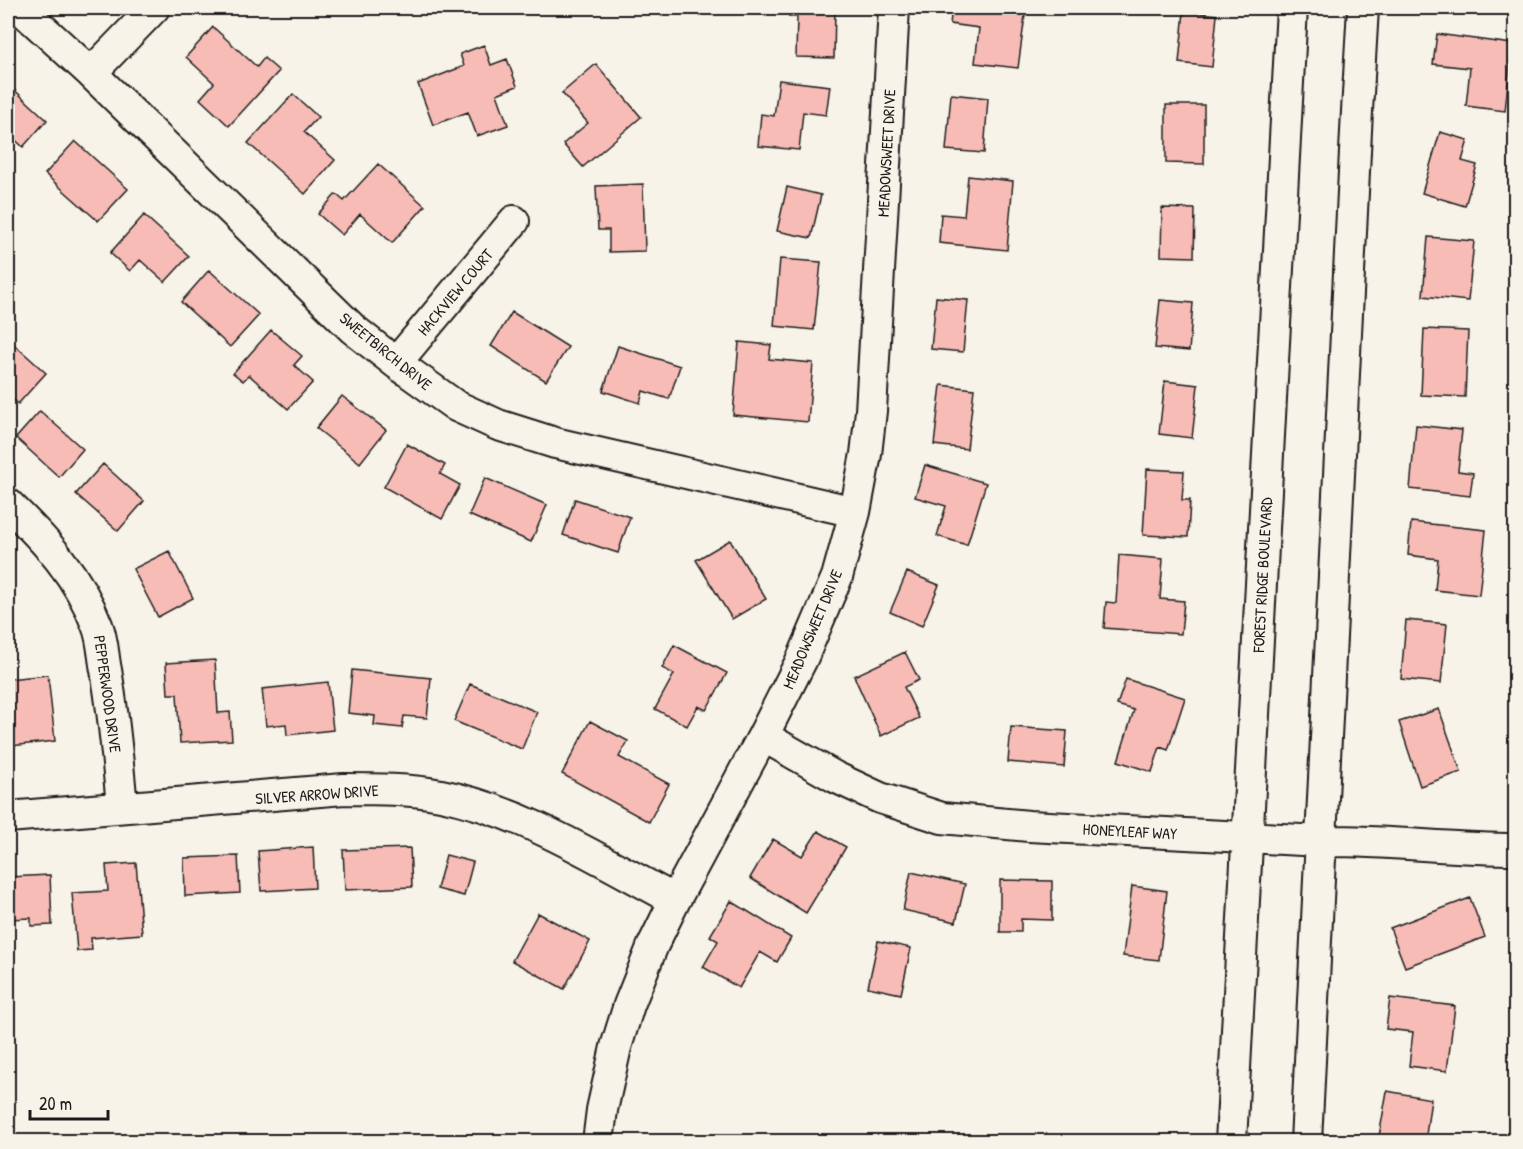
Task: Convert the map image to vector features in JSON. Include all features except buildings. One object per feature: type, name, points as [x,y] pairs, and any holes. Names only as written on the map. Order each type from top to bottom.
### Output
[{"type":"street","name":"SWEETBIRCH DRIVE","points":[[20,8],[353,329],[456,406],[498,425],[555,443],[855,512]]},
{"type":"street","points":[[91,74],[154,8]]},
{"type":"street","name":"MEADOWSWEET DRIVE","points":[[598,1142],[602,1110],[616,1047],[653,945],[802,659],[837,577],[855,512],[872,411],[894,8]]},
{"type":"street","name":"FOREST RIDGE BOULEVARD","points":[[1231,1142],[1292,8]]},
{"type":"street","points":[[1306,1142],[1356,111],[1363,8]]},
{"type":"street","name":"HACKVIEW COURT","points":[[396,363],[514,221]]},
{"type":"street","name":"PEPPERWOOD DRIVE","points":[[8,504],[65,564],[84,595],[99,628],[113,711],[122,807]]},
{"type":"street","name":"HONEYLEAF WAY","points":[[763,736],[835,777],[880,798],[942,818],[1029,826],[1515,849]]},
{"type":"street","name":"SILVER ARROW DRIVE","points":[[8,817],[344,789],[397,789],[441,795],[484,806],[531,824],[675,900]]}]
